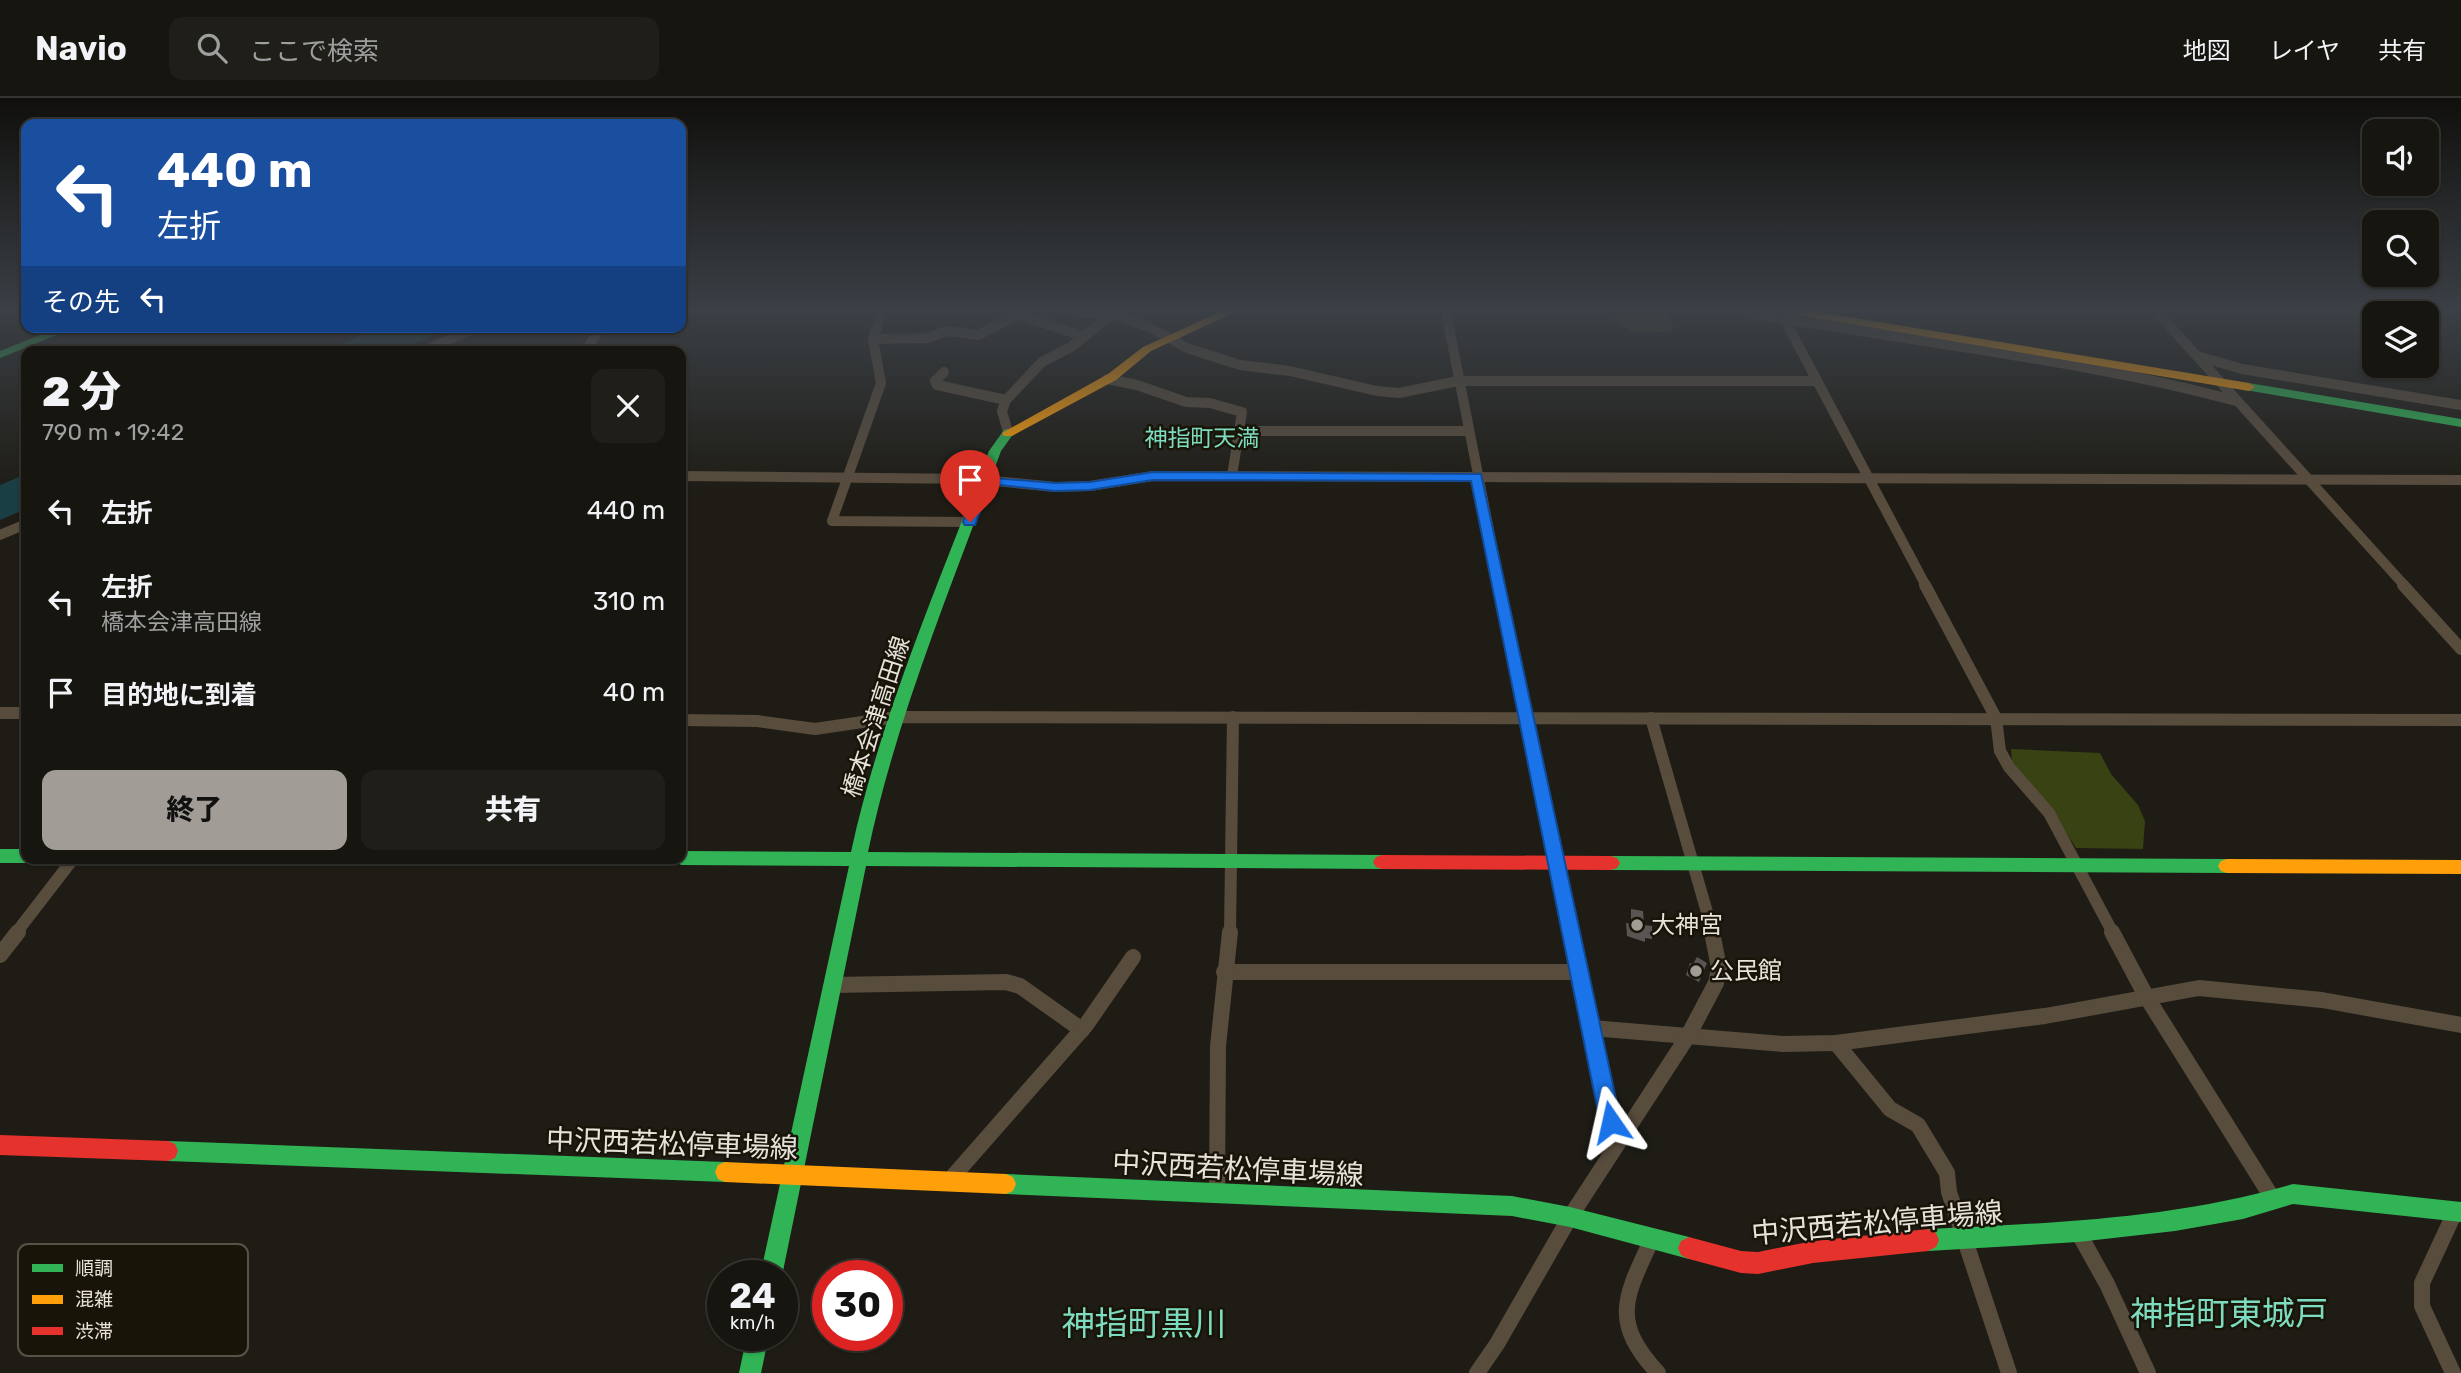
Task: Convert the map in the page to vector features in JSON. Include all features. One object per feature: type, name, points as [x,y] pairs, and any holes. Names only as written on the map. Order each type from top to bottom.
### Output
[{"type":"main road","points":[[1008,432],[1116,372]]},
{"type":"main road","points":[[2168,372],[2461,416]]},
{"type":"main road","points":[[2176,372],[2461,424]]},
{"type":"main road","name":"橋本会津高田線","points":[[774,1260],[833,985],[856,859],[873,790],[897,717],[995,451],[1008,432]]},
{"type":"main road","points":[[0,856],[21,856]]},
{"type":"main road","points":[[686,858],[2461,867]]},
{"type":"main road","name":"中沢西若松停車場線","points":[[0,1145],[792,1174],[1512,1206],[1570,1217],[1741,1262],[1758,1263],[1906,1241],[2078,1232],[2175,1222],[2242,1209],[2293,1194],[2458,1212]]},
{"type":"main road","points":[[750,1373],[755,1351]]},
{"type":"street","points":[[879,372],[881,383],[832,521],[970,522]]},
{"type":"street","points":[[944,372],[935,381],[937,385],[1006,400]]},
{"type":"street","points":[[1008,432],[1002,411],[1006,400],[1033,372]]},
{"type":"street","points":[[1292,372],[1377,391],[1411,392],[1458,381],[1817,381]]},
{"type":"street","points":[[1456,372],[1615,1145]]},
{"type":"street","points":[[1813,372],[1996,718],[2000,751],[2009,768],[2049,813],[2146,996],[2273,1199]]},
{"type":"street","points":[[2099,372],[2178,385],[2236,401]]},
{"type":"street","points":[[2211,372],[2461,649]]},
{"type":"street","points":[[2257,372],[2461,405]]},
{"type":"street","points":[[1107,379],[1137,385],[1186,402],[1210,403],[1242,412],[1232,476]]},
{"type":"street","points":[[1239,431],[1468,431]]},
{"type":"street","points":[[686,475],[985,480],[1065,487],[1153,476],[2461,480]]},
{"type":"street","points":[[0,536],[21,526]]},
{"type":"street","points":[[0,713],[21,713]]},
{"type":"street","points":[[686,720],[757,721],[815,729],[897,717],[2461,720]]},
{"type":"street","points":[[1217,1193],[1218,1046],[1232,912],[1233,717]]},
{"type":"street","points":[[1477,1373],[1615,1145],[1688,1036],[1716,983],[1719,968],[1712,930],[1651,718]]},
{"type":"street","points":[[0,955],[68,864]]},
{"type":"street","points":[[948,1182],[1082,1030],[1133,957]]},
{"type":"street","points":[[1224,972],[1581,972]]},
{"type":"street","points":[[833,985],[1006,982],[1020,986],[1082,1030]]},
{"type":"street","points":[[1592,1028],[1783,1045],[1836,1043],[2046,1016],[2199,988],[2322,1000],[2461,1025]]},
{"type":"street","points":[[1836,1043],[1890,1109],[1918,1125],[1947,1173],[1949,1192],[2009,1373]]},
{"type":"street","points":[[2453,1373],[2422,1306],[2422,1283],[2458,1212]]},
{"type":"street","points":[[2078,1232],[2107,1284],[2148,1373]]},
{"type":"street","points":[[1653,1239],[1633,1286],[1625,1321],[1639,1350],[1658,1373]]},
{"type":"green space","points":[[2011,749],[2100,753],[2111,774],[2138,805],[2145,821],[2143,849],[2076,848],[2051,809],[2012,761]]},
{"type":"water","points":[[21,476],[21,511],[0,520],[0,485]]},
{"type":"building","name":"大神宮","points":[[1631,909],[1643,911],[1644,925],[1652,926],[1652,939],[1645,938],[1645,942],[1627,936],[1626,923],[1631,924]]},
{"type":"building","name":"公民館","points":[[1697,957],[1707,963],[1699,982],[1686,975],[1690,963],[1693,964]]},
{"type":"traffic: fast","points":[[2249,387],[2461,423]]},
{"type":"traffic: fast","points":[[774,1260],[873,790],[896,717],[995,451],[1008,433]]},
{"type":"traffic: fast","points":[[0,856],[21,856]]},
{"type":"traffic: fast","points":[[686,858],[1382,862]]},
{"type":"traffic: fast","points":[[1611,863],[2227,866]]},
{"type":"traffic: fast","points":[[168,1151],[725,1172]]},
{"type":"traffic: fast","points":[[1006,1184],[1512,1206],[1570,1217],[1689,1248]]},
{"type":"traffic: fast","points":[[1928,1240],[2078,1232],[2175,1221],[2243,1209],[2293,1194],[2461,1212]]},
{"type":"traffic: fast","points":[[750,1373],[755,1351]]},
{"type":"traffic: slow","points":[[1008,433],[1119,372]]},
{"type":"traffic: slow","points":[[2156,372],[2249,387]]},
{"type":"traffic: slow","points":[[2227,866],[2461,867]]},
{"type":"traffic: slow","points":[[725,1172],[1006,1184]]},
{"type":"traffic: jam","points":[[1382,862],[1611,863]]},
{"type":"traffic: jam","points":[[0,1145],[168,1151]]},
{"type":"traffic: jam","points":[[1689,1248],[1741,1262],[1758,1263],[1813,1252],[1928,1240]]},
{"type":"place","name":"大神宮","points":[[1637,925]]},
{"type":"place","name":"公民館","points":[[1696,971]]},
{"type":"district","name":"神指町天満","points":[[1202,438]]},
{"type":"district","name":"神指町東城戸","points":[[2229,1313]]},
{"type":"district","name":"神指町黒川","points":[[1144,1323]]},
{"type":"route","points":[[970,522],[985,480],[1055,487],[1090,486],[1153,476],[1477,477],[1611,1122]]}]
